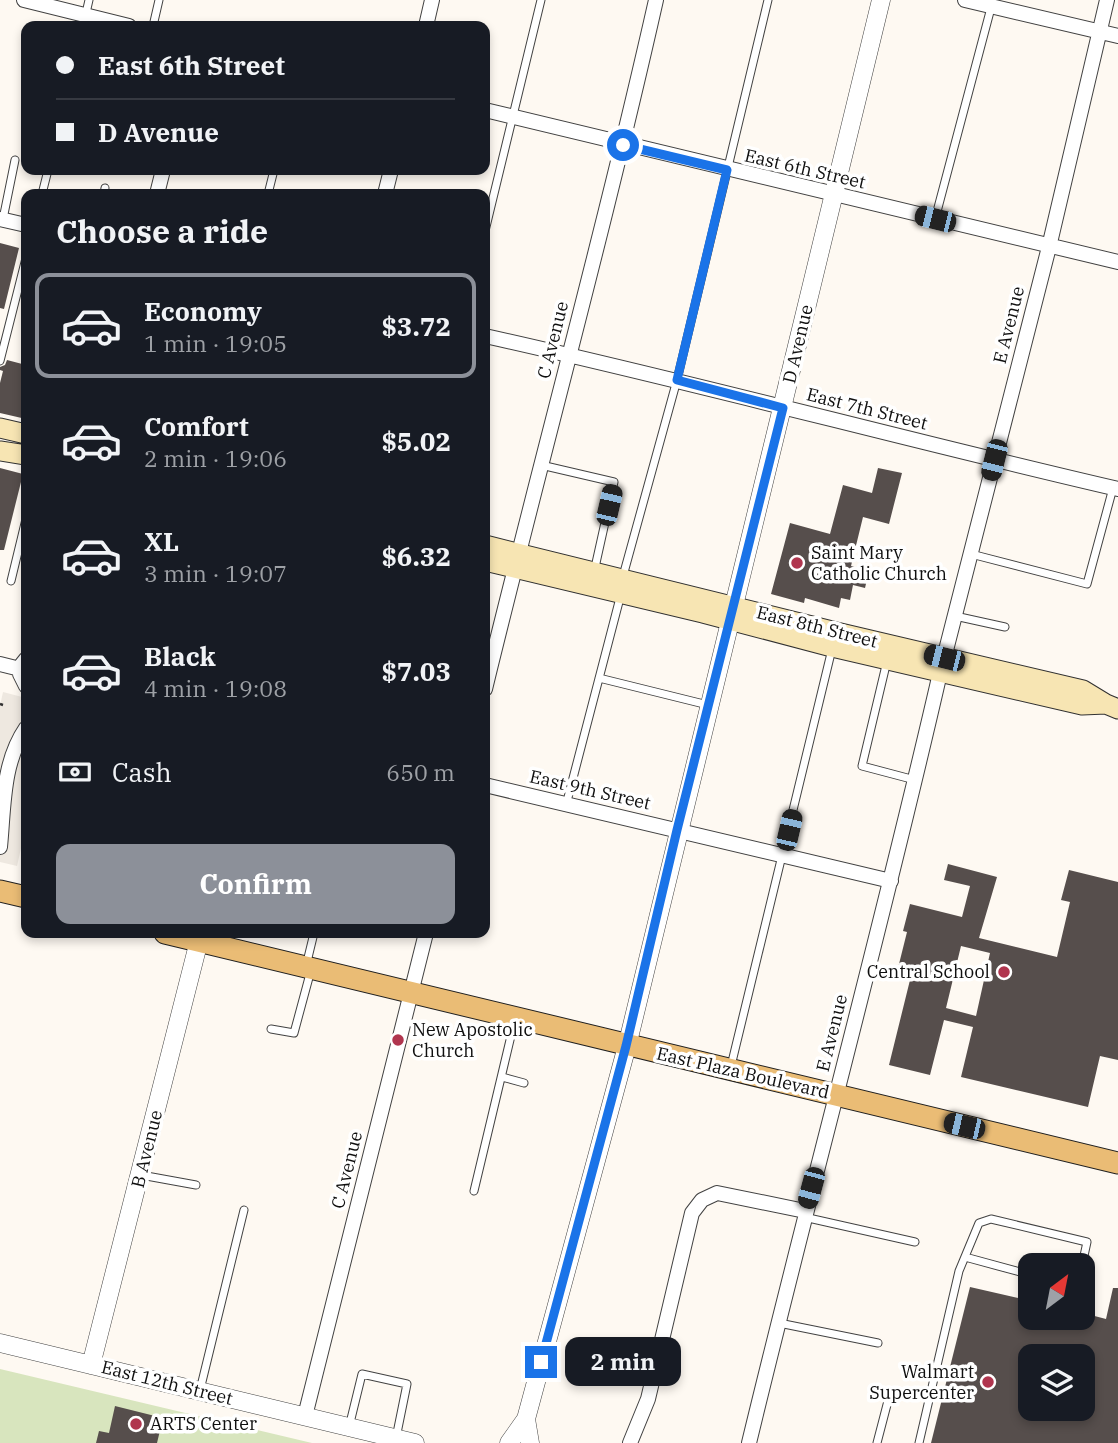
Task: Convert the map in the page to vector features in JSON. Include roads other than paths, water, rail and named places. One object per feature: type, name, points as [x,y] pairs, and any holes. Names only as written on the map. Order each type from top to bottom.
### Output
[{"type":"main road","points":[[0,428],[21,433]]},
{"type":"main road","points":[[0,451],[21,454]]},
{"type":"main road","name":"East 8th Street","points":[[490,548],[516,561],[942,665],[1083,690],[1112,706]]},
{"type":"main road","name":"East 8th Street","points":[[490,561],[516,561],[594,572],[622,586]]},
{"type":"main road","name":"East 8th Street","points":[[732,614],[832,647],[887,660],[942,665]]},
{"type":"main road","points":[[0,891],[21,896]]},
{"type":"main road","name":"East Plaza Boulevard","points":[[203,938],[412,994],[1118,1163]]},
{"type":"street","points":[[24,0],[84,21]]},
{"type":"street","points":[[427,21],[432,0]]},
{"type":"street","name":"C Avenue","points":[[490,669],[623,145],[656,0]]},
{"type":"street","name":"D Avenue","points":[[510,1443],[526,1419],[626,1046],[881,0]]},
{"type":"street","points":[[965,0],[992,3],[1118,36]]},
{"type":"street","name":"E Avenue","points":[[749,1443],[804,1214],[891,881],[942,665],[1049,247],[1107,0]]},
{"type":"street","name":"East 6th Street","points":[[490,111],[1118,262]]},
{"type":"street","points":[[1,220],[21,224]]},
{"type":"street","name":"East 7th Street","points":[[490,337],[677,380],[1116,488]]},
{"type":"street","points":[[0,664],[21,664]]},
{"type":"street","points":[[0,848],[2,802],[13,751],[21,737]]},
{"type":"street","name":"East 9th Street","points":[[490,786],[891,881]]},
{"type":"street","name":"B Avenue","points":[[91,1365],[200,938]]},
{"type":"street","name":"C Avenue","points":[[304,1416],[425,938]]},
{"type":"street","points":[[630,1443],[648,1399],[692,1213],[702,1200],[717,1194],[804,1214]]},
{"type":"street","name":"East 12th Street","points":[[0,1343],[415,1443]]},
{"type":"street","name":"D Avenue","points":[[526,1419],[530,1443]]},
{"type":"street","points":[[510,1443],[520,1443]]},
{"type":"lane","points":[[84,21],[89,0]]},
{"type":"lane","points":[[154,21],[159,0]]},
{"type":"lane","points":[[490,211],[541,0]]},
{"type":"lane","points":[[566,805],[677,380],[768,0]]},
{"type":"lane","points":[[935,219],[992,3]]},
{"type":"lane","points":[[1,220],[15,160]]},
{"type":"lane","points":[[0,361],[21,278]]},
{"type":"lane","points":[[541,465],[614,482],[594,572]]},
{"type":"lane","points":[[971,554],[1087,584],[1116,488]]},
{"type":"lane","points":[[11,581],[21,540]]},
{"type":"lane","points":[[955,616],[1005,627]]},
{"type":"lane","points":[[730,1070],[832,647]]},
{"type":"lane","points":[[887,660],[863,766],[915,779]]},
{"type":"lane","points":[[599,678],[708,705]]},
{"type":"lane","points":[[271,1028],[294,1033],[313,938]]},
{"type":"lane","points":[[474,1191],[515,1019]]},
{"type":"lane","points":[[502,1077],[524,1083]]},
{"type":"lane","points":[[141,1174],[196,1185]]},
{"type":"lane","points":[[200,1391],[244,1210]]},
{"type":"lane","points":[[804,1214],[915,1242]]},
{"type":"lane","points":[[919,1443],[959,1271],[979,1223],[991,1219],[1087,1242],[1085,1253]]},
{"type":"lane","points":[[965,1257],[1018,1271]]},
{"type":"lane","points":[[778,1323],[878,1343]]},
{"type":"lane","points":[[349,1427],[362,1374],[407,1384],[396,1438]]},
{"type":"lane","points":[[877,1443],[889,1397]]},
{"type":"place","name":"Saint Mary Catholic Church","points":[[797,563]]},
{"type":"place","name":"Central School","points":[[1004,972]]},
{"type":"place","name":"New Apostolic Church","points":[[398,1040]]},
{"type":"place","name":"Walmart Supercenter","points":[[988,1382]]},
{"type":"place","name":"ARTS Center","points":[[136,1424]]}]
